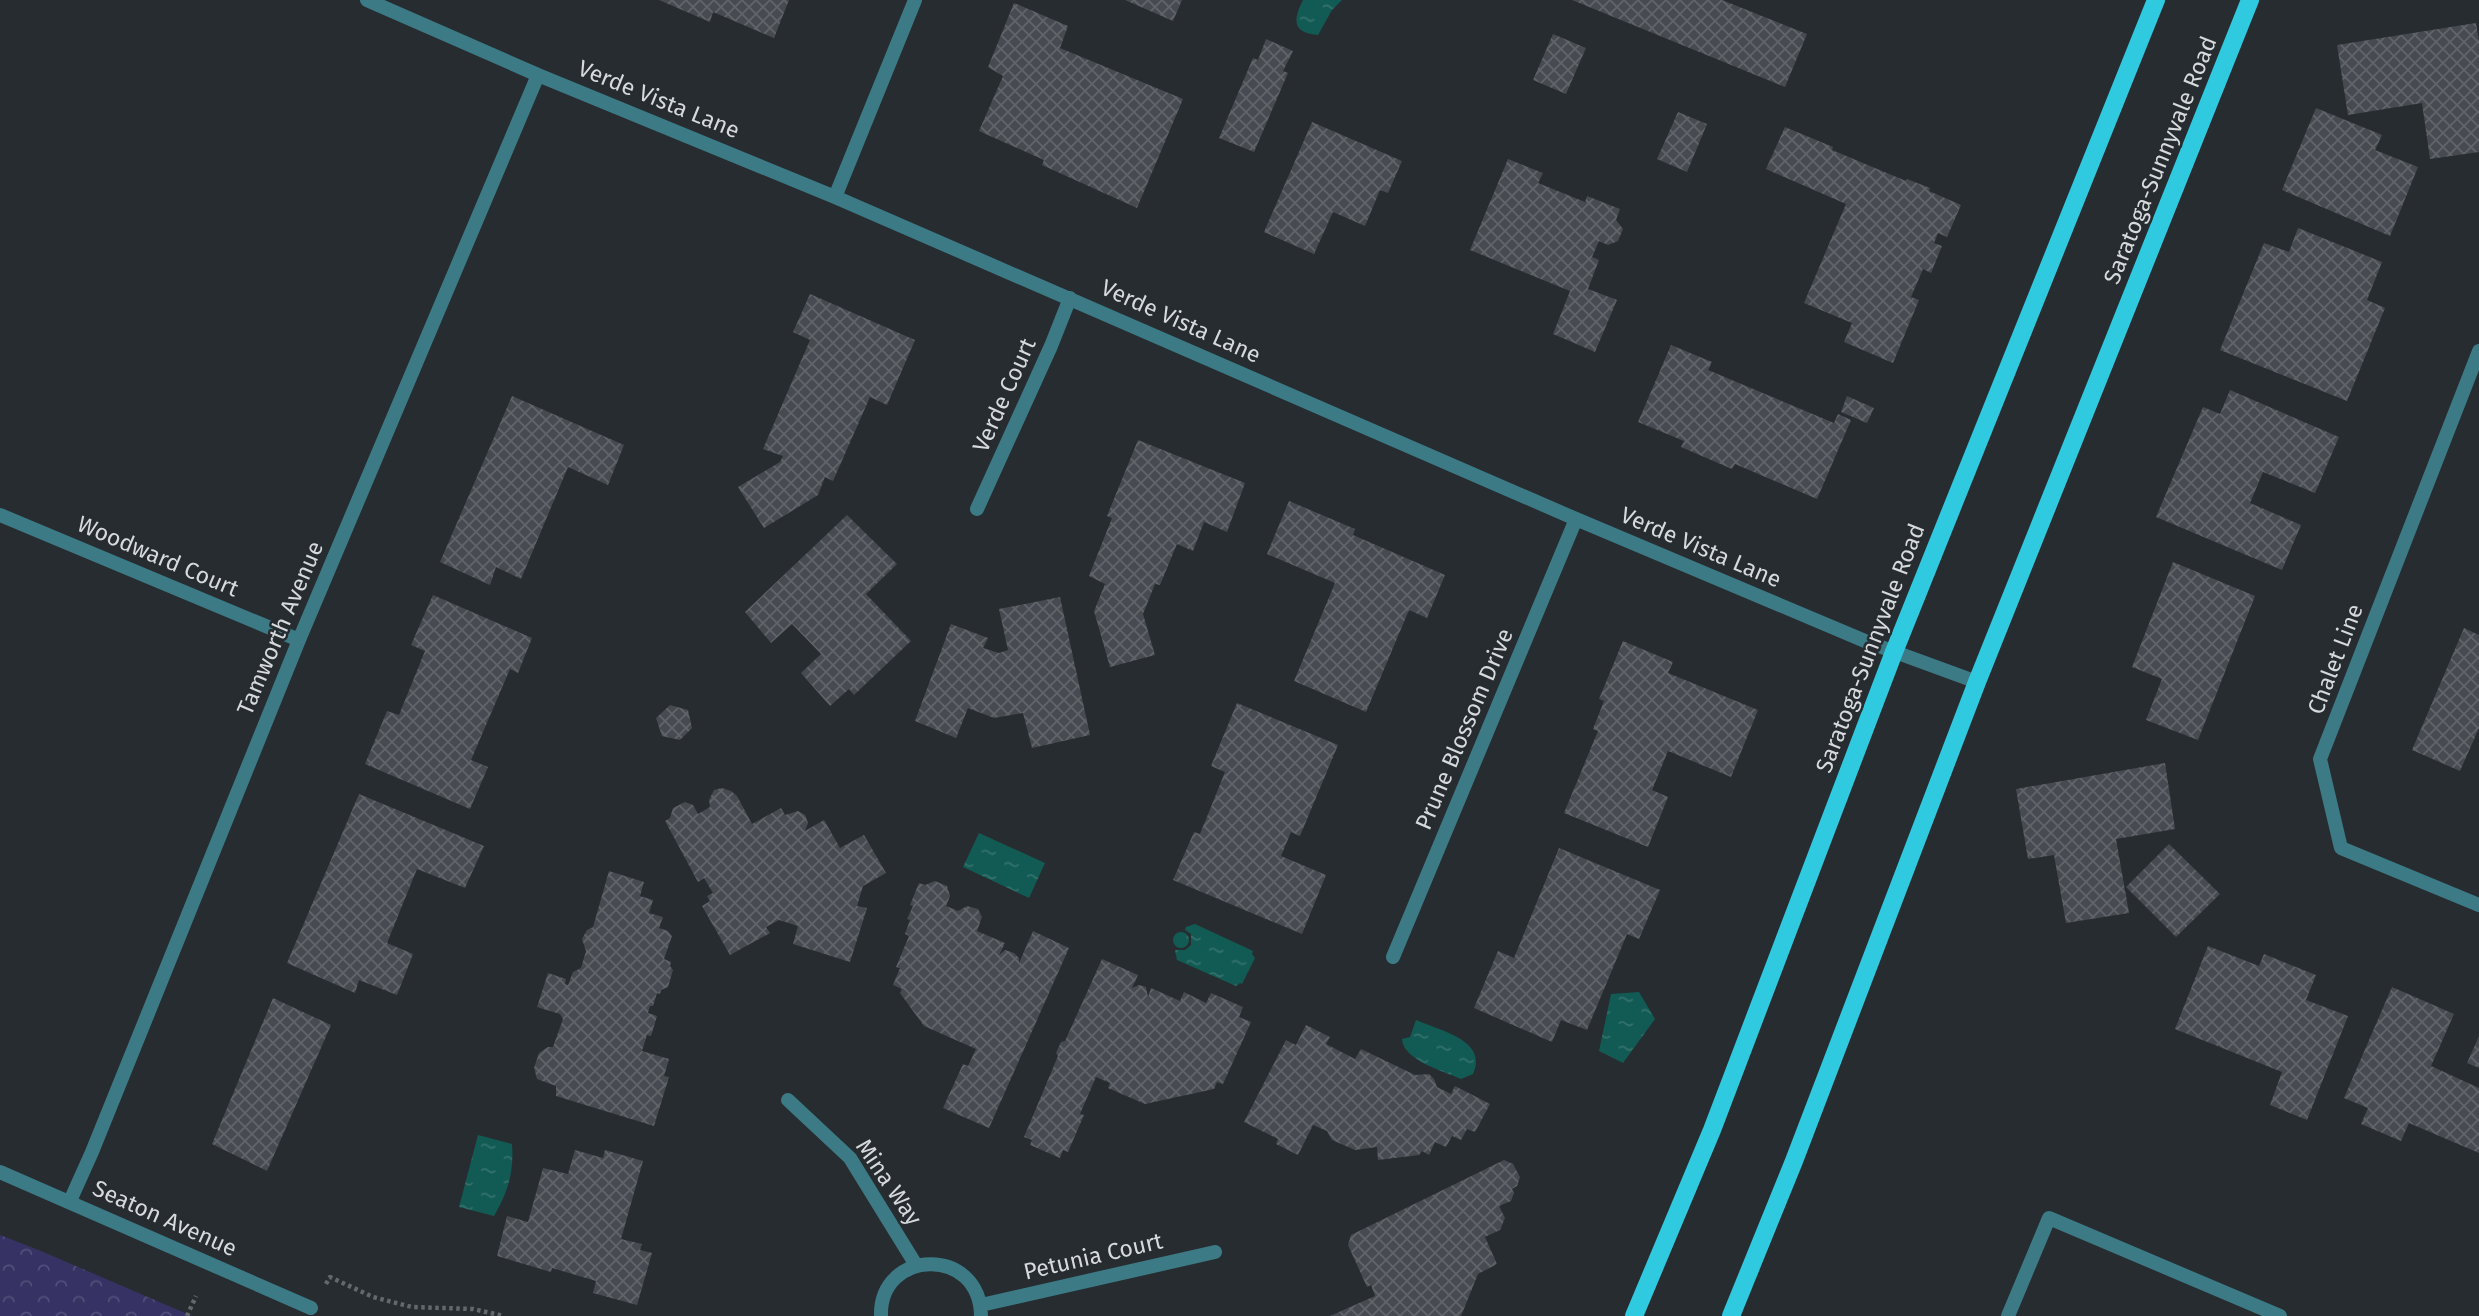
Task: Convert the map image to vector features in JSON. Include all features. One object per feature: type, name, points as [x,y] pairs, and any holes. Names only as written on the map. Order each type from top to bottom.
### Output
[{"type":"main road","name":"Saratoga-Sunnyvale Road","points":[[1634,1316],[1712,1130],[1894,652],[2156,0]]},
{"type":"main road","name":"Saratoga-Sunnyvale Road","points":[[1731,1316],[1794,1161],[1977,682],[2250,0]]},
{"type":"street","name":"Verde Vista Lane","points":[[367,0],[538,75],[835,197],[1576,519],[1894,652],[1977,682]]},
{"type":"street","points":[[835,197],[915,0]]},
{"type":"street","name":"Tamworth Avenue","points":[[70,1201],[98,1139],[299,640],[538,75]]},
{"type":"street","name":"Verde Court","points":[[977,509],[1070,298]]},
{"type":"street","name":"Chalet Line","points":[[2479,351],[2320,759],[2341,848],[2479,905]]},
{"type":"street","name":"Woodward Court","points":[[0,515],[299,640]]},
{"type":"street","name":"Prune Blossom Drive","points":[[1393,957],[1576,519]]},
{"type":"street","name":"Mina Way","points":[[788,1100],[850,1158],[916,1265]]},
{"type":"street","name":"Seaton Avenue","points":[[0,1172],[311,1308]]},
{"type":"street","points":[[2008,1316],[2049,1218],[2280,1316]]},
{"type":"street","name":"Petunia Court","points":[[981,1310],[1215,1252]]},
{"type":"street","points":[[881,1316],[880,1302],[894,1279],[916,1265],[933,1263],[950,1267],[964,1275],[974,1289],[981,1310]]},
{"type":"path","points":[[311,1308],[330,1277],[373,1297],[412,1307],[473,1309],[505,1316]]},
{"type":"path","points":[[187,1316],[196,1296]]},
{"type":"green space","points":[[0,1235],[41,1251],[192,1316],[0,1316]]},
{"type":"water","points":[[1303,0],[1342,0],[1332,10],[1318,35],[1303,32],[1297,24],[1297,14]]},
{"type":"water","points":[[979,833],[1045,863],[1029,898],[963,867]]},
{"type":"water","points":[[1195,924],[1253,951],[1255,958],[1242,984],[1236,986],[1177,960],[1175,950],[1185,950],[1191,945],[1191,934],[1185,930],[1186,927]]},
{"type":"water","points":[[1178,932],[1184,932],[1189,940],[1187,946],[1178,948],[1173,943],[1173,937]]},
{"type":"water","points":[[1639,992],[1655,1019],[1623,1063],[1599,1051],[1611,994]]},
{"type":"water","points":[[1416,1020],[1460,1038],[1468,1045],[1476,1062],[1473,1074],[1461,1079],[1425,1064],[1409,1053],[1402,1039],[1410,1037]]},
{"type":"water","points":[[478,1135],[512,1144],[509,1182],[494,1216],[459,1207]]},
{"type":"building","points":[[659,0],[789,0],[774,38],[713,12],[710,22]]},
{"type":"building","points":[[1125,0],[1182,0],[1173,21]]},
{"type":"building","points":[[1572,0],[1722,0],[1807,34],[1785,87]]},
{"type":"building","points":[[1014,3],[1068,26],[1060,48],[1183,99],[1137,208],[1042,165],[1044,160],[979,131],[1003,76],[988,67]]},
{"type":"building","points":[[2476,23],[2479,41],[2479,152],[2430,159],[2422,103],[2348,115],[2337,45]]},
{"type":"building","points":[[1553,34],[1586,48],[1566,94],[1533,80]]},
{"type":"building","points":[[1266,39],[1293,51],[1283,71],[1288,73],[1254,152],[1219,138],[1253,58],[1258,60]]},
{"type":"building","points":[[2316,108],[2382,135],[2375,150],[2418,167],[2390,236],[2282,190]]},
{"type":"building","points":[[1678,112],[1707,124],[1687,172],[1657,159]]},
{"type":"building","points":[[1312,122],[1402,161],[1388,193],[1380,190],[1365,226],[1333,212],[1314,254],[1264,232]]},
{"type":"building","points":[[1785,127],[1833,147],[1832,150],[1906,181],[1907,179],[1930,188],[1929,191],[1961,205],[1947,237],[1938,233],[1934,243],[1942,246],[1931,273],[1923,269],[1911,297],[1919,300],[1893,363],[1844,342],[1852,323],[1804,303],[1846,204],[1766,169]]},
{"type":"building","points":[[1508,159],[1543,173],[1538,183],[1585,202],[1587,196],[1620,209],[1616,220],[1623,229],[1618,241],[1608,245],[1599,241],[1592,257],[1599,260],[1588,289],[1617,300],[1595,352],[1553,334],[1570,291],[1470,250]]},
{"type":"building","points":[[2298,228],[2382,262],[2367,300],[2385,308],[2347,401],[2220,350],[2264,243],[2289,252]]},
{"type":"building","points":[[810,294],[915,340],[887,405],[870,397],[833,481],[825,477],[818,495],[764,528],[738,487],[780,462],[783,456],[763,449],[810,340],[793,332]]},
{"type":"building","points":[[1671,345],[1712,362],[1708,370],[1834,423],[1838,414],[1851,420],[1817,499],[1735,464],[1732,469],[1681,447],[1684,441],[1638,422]]},
{"type":"building","points":[[2230,390],[2339,437],[2315,493],[2263,472],[2250,503],[2301,525],[2282,570],[2156,517],[2203,407],[2220,414]]},
{"type":"building","points":[[512,396],[624,445],[608,485],[568,467],[521,579],[496,567],[490,585],[440,562]]},
{"type":"building","points":[[1847,396],[1874,408],[1867,423],[1841,412]]},
{"type":"building","points":[[1138,440],[1245,483],[1227,532],[1204,522],[1193,551],[1177,544],[1160,585],[1155,584],[1143,614],[1155,655],[1110,667],[1094,611],[1105,584],[1089,576],[1112,518],[1107,516]]},
{"type":"building","points":[[1289,501],[1355,529],[1353,535],[1445,575],[1427,618],[1409,610],[1366,712],[1294,681],[1335,583],[1267,554]]},
{"type":"building","points":[[847,515],[897,564],[866,594],[911,641],[854,695],[849,689],[830,706],[801,673],[821,654],[792,624],[771,643],[745,612]]},
{"type":"building","points":[[2173,562],[2255,596],[2198,740],[2146,720],[2162,679],[2132,667]]},
{"type":"building","points":[[433,595],[532,638],[518,673],[510,669],[471,760],[488,767],[470,809],[365,764],[387,711],[399,715],[425,651],[411,645]]},
{"type":"building","points":[[1060,597],[1090,735],[1032,748],[1023,713],[994,718],[968,708],[956,738],[915,721],[951,624],[988,638],[983,648],[999,653],[1008,650],[999,609]]},
{"type":"building","points":[[2464,628],[2479,635],[2479,728],[2460,771],[2412,750]]},
{"type":"building","points":[[1623,641],[1673,662],[1668,673],[1758,710],[1731,777],[1668,751],[1652,790],[1668,797],[1648,847],[1564,813],[1598,731],[1593,729],[1604,701],[1599,699]]},
{"type":"building","points":[[1237,703],[1338,745],[1300,836],[1291,832],[1281,856],[1326,875],[1302,934],[1173,880],[1194,832],[1200,834],[1225,772],[1211,766]]},
{"type":"building","points":[[670,705],[688,710],[692,728],[680,740],[662,736],[656,718]]},
{"type":"building","points":[[2165,763],[2175,829],[2116,839],[2129,913],[2066,923],[2054,855],[2028,859],[2016,789]]},
{"type":"building","points":[[722,788],[737,796],[752,824],[781,808],[785,815],[798,811],[805,815],[808,823],[805,831],[824,820],[840,848],[864,835],[886,873],[863,886],[857,906],[867,908],[850,962],[793,944],[798,926],[779,920],[766,927],[770,933],[730,955],[702,906],[710,901],[707,896],[713,893],[704,878],[698,882],[665,821],[670,818],[673,808],[685,802],[693,805],[698,814],[710,807],[709,800],[714,790]]},
{"type":"building","points":[[359,794],[484,846],[465,888],[417,869],[387,943],[413,954],[397,995],[359,980],[355,993],[287,963]]},
{"type":"building","points":[[2169,844],[2220,894],[2176,937],[2126,887]]},
{"type":"building","points":[[1559,848],[1660,890],[1639,939],[1627,934],[1587,1030],[1561,1020],[1552,1042],[1474,1008],[1498,951],[1514,958]]},
{"type":"building","points":[[609,871],[644,882],[640,896],[653,900],[649,913],[663,917],[659,928],[668,931],[672,936],[664,959],[671,962],[673,970],[668,987],[661,990],[660,994],[657,993],[653,1006],[650,1006],[648,1013],[657,1016],[651,1036],[647,1035],[642,1051],[669,1059],[664,1076],[669,1077],[654,1126],[556,1096],[556,1086],[537,1079],[534,1068],[539,1053],[553,1047],[563,1019],[560,1014],[537,1007],[548,973],[566,979],[565,984],[568,985],[573,972],[581,968],[586,951],[582,939],[587,930],[593,927]]},
{"type":"building","points":[[935,881],[947,886],[950,896],[946,906],[958,911],[967,906],[978,909],[982,917],[977,931],[1005,943],[999,955],[1005,950],[1014,953],[1019,958],[1019,963],[1033,931],[1069,948],[989,1128],[943,1108],[963,1064],[968,1066],[976,1049],[924,1026],[900,993],[902,989],[893,985],[900,968],[896,967],[909,936],[905,934],[910,920],[907,919],[913,906],[910,905],[919,883],[925,885]]},
{"type":"building","points":[[2208,946],[2259,966],[2264,954],[2316,975],[2306,1000],[2348,1016],[2307,1120],[2270,1105],[2282,1072],[2175,1029]]},
{"type":"building","points":[[1102,959],[1138,975],[1132,988],[1139,985],[1146,987],[1148,997],[1151,988],[1180,1001],[1184,992],[1206,1003],[1211,993],[1243,1007],[1239,1017],[1251,1022],[1223,1084],[1217,1082],[1214,1089],[1145,1104],[1108,1088],[1110,1083],[1096,1077],[1068,1152],[1063,1150],[1060,1158],[1030,1145],[1032,1140],[1024,1137],[1058,1056],[1056,1053],[1061,1042],[1065,1041]]},
{"type":"building","points":[[2392,987],[2454,1014],[2431,1066],[2479,1088],[2479,1153],[2409,1123],[2401,1141],[2361,1124],[2368,1108],[2344,1098]]},
{"type":"building","points":[[273,998],[331,1025],[267,1171],[212,1144]]},
{"type":"building","points":[[1306,1025],[1330,1037],[1326,1044],[1355,1059],[1361,1049],[1415,1075],[1429,1074],[1437,1087],[1451,1094],[1455,1086],[1490,1104],[1475,1132],[1467,1129],[1461,1140],[1452,1136],[1446,1147],[1435,1142],[1429,1155],[1422,1151],[1419,1155],[1378,1160],[1377,1147],[1355,1150],[1332,1140],[1327,1131],[1313,1125],[1298,1155],[1276,1144],[1278,1139],[1244,1122],[1286,1040],[1296,1045]]},
{"type":"building","points":[[2479,1036],[2479,1068],[2467,1063]]},
{"type":"building","points":[[575,1150],[603,1158],[605,1150],[643,1161],[621,1239],[642,1244],[640,1250],[652,1253],[637,1305],[593,1293],[596,1281],[552,1268],[551,1272],[497,1256],[507,1216],[528,1222],[543,1168],[568,1174]]},
{"type":"building","points":[[1504,1160],[1513,1164],[1520,1177],[1517,1186],[1512,1189],[1514,1193],[1511,1201],[1499,1206],[1505,1218],[1500,1230],[1485,1237],[1497,1264],[1478,1274],[1461,1316],[1330,1316],[1375,1296],[1371,1285],[1367,1287],[1348,1245],[1351,1235]]}]
